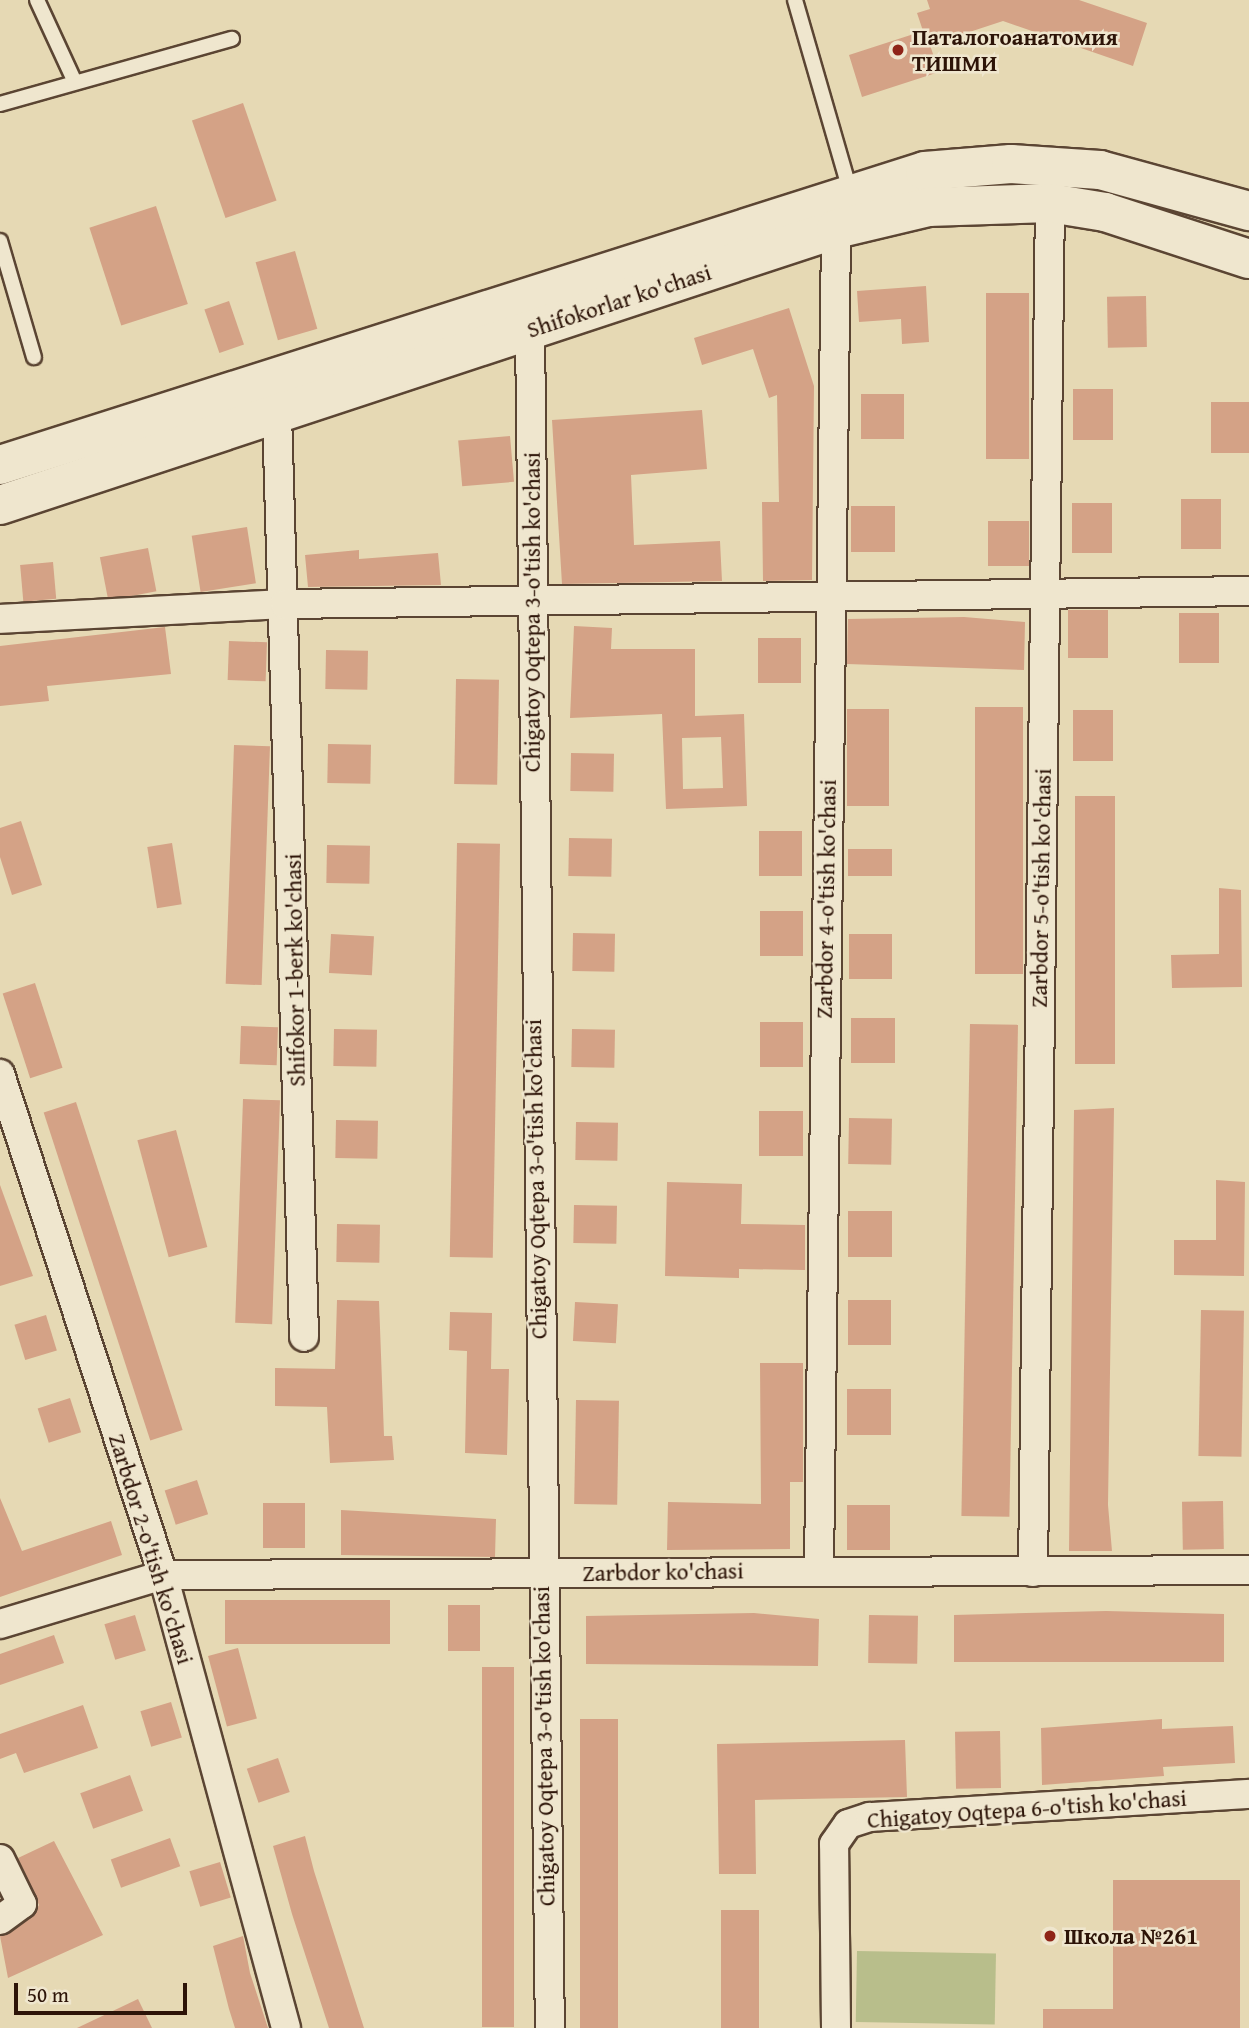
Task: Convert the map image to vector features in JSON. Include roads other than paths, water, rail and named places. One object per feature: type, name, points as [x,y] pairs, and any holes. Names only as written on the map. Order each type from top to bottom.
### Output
[{"type":"main road","name":"Shifokorlar ko'chasi","points":[[0,465],[850,191],[925,171],[1011,164],[1100,170],[1249,211]]},
{"type":"main road","name":"Shifokorlar ko'chasi","points":[[0,505],[836,229],[928,208],[1050,203],[1105,212],[1249,259]]},
{"type":"street","name":"Zarbdor 5-o'tish ko'chasi","points":[[1033,1572],[1050,203]]},
{"type":"street","name":"Zarbdor 4-o'tish ko'chasi","points":[[819,1568],[828,601],[836,229]]},
{"type":"street","name":"Chigatoy Oqtepa 3-o'tish ko'chasi","points":[[530,330],[540,1574],[550,2028]]},
{"type":"street","name":"Shifokor 1-berk ko'chasi","points":[[276,414],[285,604],[304,1337]]},
{"type":"street","points":[[0,619],[285,604],[531,605],[828,601],[1045,592],[1249,591]]},
{"type":"street","name":"Zarbdor 2-o'tish ko'chasi","points":[[0,1074],[163,1575],[286,2028]]},
{"type":"street","name":"Zarbdor ko'chasi","points":[[0,1624],[163,1575],[540,1574],[819,1568],[1033,1572],[1249,1570]]},
{"type":"street","name":"Chigatoy Oqtepa 6-o'tish ko'chasi","points":[[836,2028],[834,1844],[848,1824],[870,1817],[1249,1794]]},
{"type":"street","points":[[0,1859],[22,1904],[0,1920]]},
{"type":"lane","points":[[37,0],[73,78]]},
{"type":"lane","points":[[795,0],[850,191]]},
{"type":"lane","points":[[0,104],[73,78],[232,39]]},
{"type":"lane","points":[[1192,194],[1216,186],[1249,196]]},
{"type":"lane","points":[[0,241],[34,357]]},
{"type":"place","name":"Паталогоанатомия ТИШМИ","points":[[898,50]]},
{"type":"place","name":"Школа №261","points":[[1050,1936]]}]
